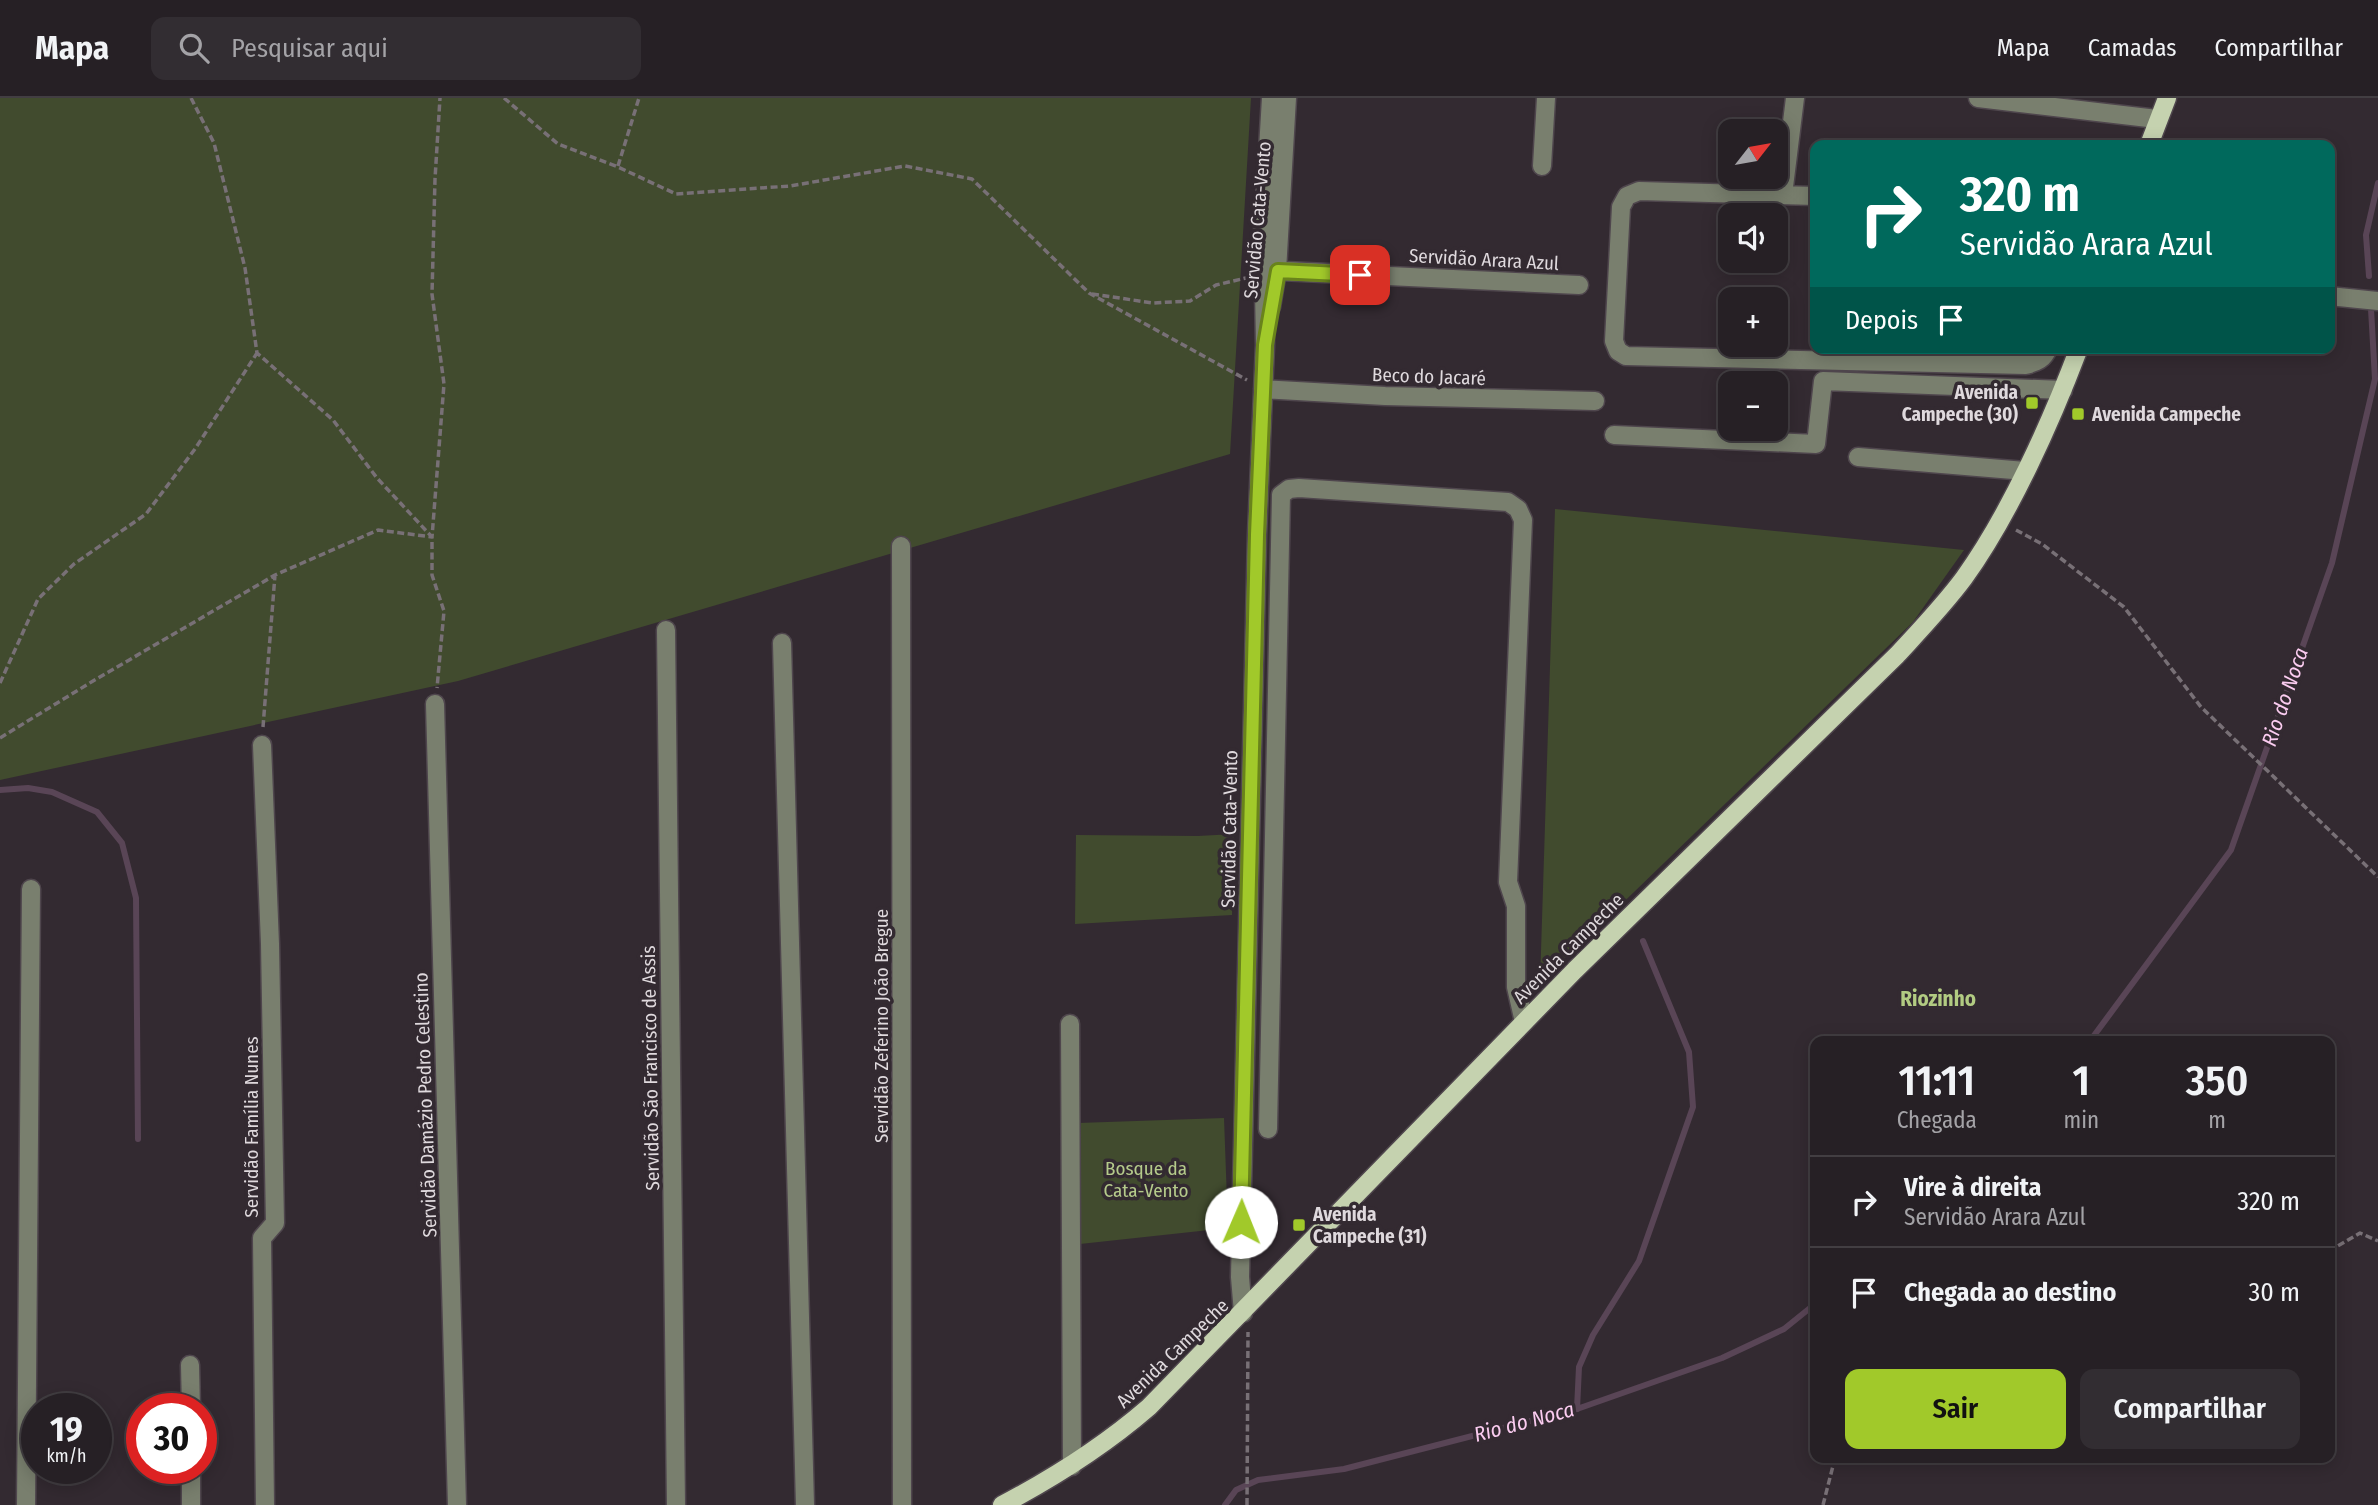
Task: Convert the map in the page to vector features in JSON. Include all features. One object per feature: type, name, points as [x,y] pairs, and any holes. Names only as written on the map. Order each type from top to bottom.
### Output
[{"type":"main road","points":[[2151,140],[2167,98]]},
{"type":"main road","name":"Avenida Campeche","points":[[1002,1505],[1072,1466],[1119,1433],[1149,1407],[1524,1022],[1897,655],[1964,578],[1999,520],[2063,390],[2077,354]]},
{"type":"street","name":"Servidão Cata-Vento","points":[[1271,98],[1276,155]]},
{"type":"street","name":"Servidão Cata-Vento","points":[[1243,1313],[1240,1277],[1263,388],[1276,155],[1287,98]]},
{"type":"street","points":[[1542,166],[1546,98]]},
{"type":"street","points":[[1783,195],[1795,98]]},
{"type":"street","points":[[1978,98],[2157,119]]},
{"type":"street","points":[[1810,196],[1639,191],[1627,196],[1621,207],[1615,341],[1618,351],[1626,356],[2026,365],[2039,361],[2046,354]]},
{"type":"street","name":"Servidão Arara Azul","points":[[1270,271],[1578,285]]},
{"type":"street","points":[[2335,297],[2378,301]]},
{"type":"street","points":[[1614,435],[1816,444],[1823,381],[2063,390]]},
{"type":"street","name":"Beco do Jacaré","points":[[1263,388],[1385,396],[1595,401]]},
{"type":"street","points":[[1858,457],[2025,471]]},
{"type":"street","points":[[1268,1129],[1281,495],[1289,489],[1507,502],[1518,509],[1523,520],[1508,882],[1517,906],[1516,987],[1524,1022]]},
{"type":"street","name":"Servidão Zeferino João Bregue","points":[[901,546],[902,1505]]},
{"type":"street","name":"Servidão São Francisco de Assis","points":[[666,630],[676,1505]]},
{"type":"street","points":[[782,643],[805,1505]]},
{"type":"street","points":[[1253,702],[1277,703]]},
{"type":"street","name":"Servidão Damázio Pedro Celestino","points":[[435,704],[457,1505]]},
{"type":"street","name":"Servidão Família Nunes","points":[[262,745],[270,944],[275,1223],[262,1238],[265,1505]]},
{"type":"street","points":[[26,1505],[31,889]]},
{"type":"street","points":[[1070,1024],[1072,1466]]},
{"type":"street","points":[[190,1365],[191,1393]]},
{"type":"street","points":[[191,1484],[191,1505]]},
{"type":"path","points":[[191,98],[214,143],[245,268],[257,353],[333,421],[377,478],[432,537]]},
{"type":"path","points":[[435,704],[444,611],[432,575],[432,537],[444,384],[432,294],[440,98]]},
{"type":"path","points":[[504,98],[558,144],[618,167],[676,194],[790,186],[905,166],[972,179],[1089,293],[1263,388]]},
{"type":"path","points":[[618,167],[639,98]]},
{"type":"path","points":[[1089,293],[1153,303],[1190,301],[1216,285],[1270,271]]},
{"type":"path","points":[[0,683],[38,599],[74,564],[146,514],[195,449],[257,353]]},
{"type":"path","points":[[1999,520],[2042,544],[2124,607],[2201,707],[2378,877]]},
{"type":"path","points":[[0,738],[275,575],[378,530],[432,537]]},
{"type":"path","points":[[262,745],[275,575]]},
{"type":"path","points":[[2335,1248],[2360,1233],[2378,1241]]},
{"type":"path","points":[[1243,1313],[1249,1336],[1247,1504]]},
{"type":"path","points":[[1823,1505],[1834,1463]]},
{"type":"green space","points":[[0,98],[1251,98],[1230,454],[458,681],[0,780]]},
{"type":"green space","points":[[1555,509],[1964,550],[1913,622],[1540,983]]},
{"type":"green space","points":[[1234,834],[1232,915],[1075,924],[1076,835]]},
{"type":"green space","name":"Bosque da Cata-Vento","points":[[1224,1118],[1228,1228],[1080,1244],[1078,1123]]},
{"type":"waterway","name":"Rio do Noca","points":[[2369,276],[2366,235],[2378,183]]},
{"type":"waterway","name":"Rio do Noca","points":[[2094,1036],[2231,850],[2332,563],[2375,379],[2371,309]]},
{"type":"waterway","points":[[0,790],[28,788],[52,792],[97,812],[122,843],[136,898],[138,1139]]},
{"type":"waterway","points":[[1577,1409],[1579,1367],[1593,1335],[1639,1261],[1693,1107],[1689,1052],[1643,941]]},
{"type":"waterway","name":"Rio do Noca","points":[[1225,1505],[1236,1490],[1258,1480],[1344,1469],[1577,1409],[1722,1358],[1784,1329],[1810,1308]]},
{"type":"place","name":"Avenida Campeche (30)","points":[[2032,403]]},
{"type":"place","name":"Avenida Campeche","points":[[2078,414]]},
{"type":"place","name":"Avenida Campeche (31)","points":[[1299,1225]]},
{"type":"district","name":"Riozinho","points":[[1938,999]]},
{"type":"route","points":[[1241,1222],[1257,535],[1265,345],[1278,271],[1360,275]]}]
